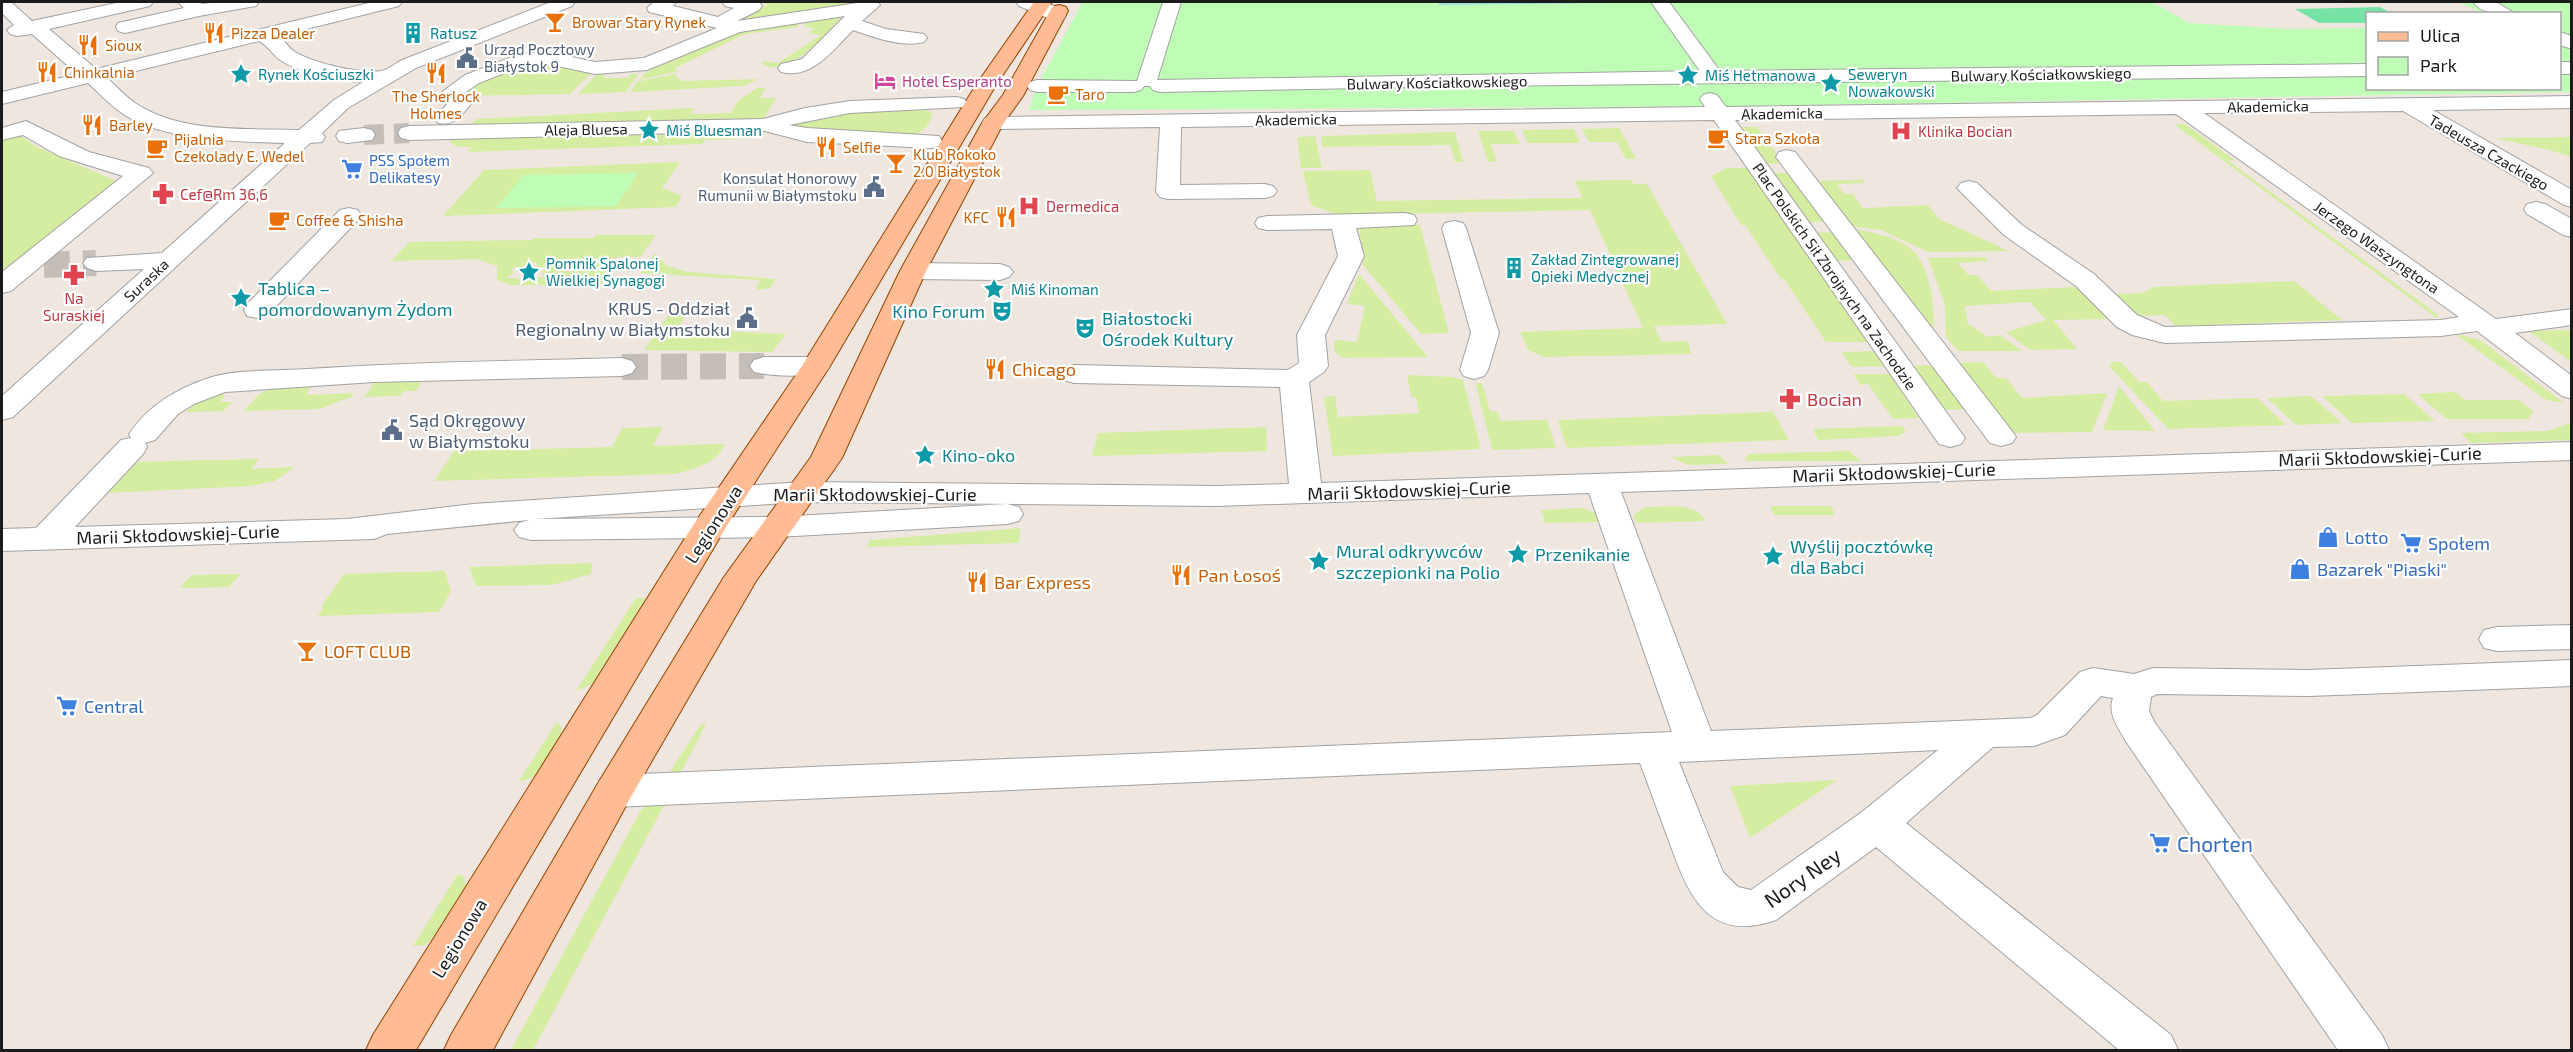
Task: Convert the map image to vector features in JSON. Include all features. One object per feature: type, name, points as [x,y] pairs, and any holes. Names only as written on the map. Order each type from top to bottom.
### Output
[{"type":"main road","points":[[468,1050],[614,791],[741,577],[826,458],[913,271],[993,123],[1012,96],[1046,5]]},
{"type":"main road","name":"Legionowa","points":[[390,1050],[720,511],[816,366],[986,86],[1046,5]]},
{"type":"street","points":[[2,33],[144,2]]},
{"type":"street","points":[[125,27],[193,6],[250,2]]},
{"type":"street","points":[[2,98],[70,88],[262,34],[393,2]]},
{"type":"street","points":[[516,2],[543,10]]},
{"type":"street","points":[[296,143],[341,105],[384,77],[451,46],[566,2]]},
{"type":"street","points":[[667,2],[656,8],[727,25],[872,5]]},
{"type":"street","points":[[446,118],[462,101],[453,98],[452,92],[472,79],[520,60],[548,58],[595,68],[647,64],[727,25],[753,6],[731,2]]},
{"type":"street","points":[[1010,2],[1046,5]]},
{"type":"street","points":[[1146,90],[1172,2]]},
{"type":"street","points":[[2482,2],[2503,12]]},
{"type":"street","points":[[9,3],[27,27],[38,29],[127,106],[146,117],[174,126],[213,134],[296,143],[349,136]]},
{"type":"street","points":[[788,68],[808,63],[872,5]]},
{"type":"street","points":[[1662,5],[1715,78]]},
{"type":"street","points":[[850,23],[883,34],[917,38]]},
{"type":"street","points":[[262,34],[278,44],[284,54],[304,65],[359,76],[384,77]]},
{"type":"street","name":"Bulwary Kościałkowskiego","points":[[1037,86],[1146,90],[1715,78],[2366,70]]},
{"type":"street","points":[[1715,78],[1737,85],[1752,105],[1718,110],[1701,86],[1705,81],[1715,78]]},
{"type":"street","name":"Akademicka","points":[[993,123],[1718,110],[2571,102]]},
{"type":"street","points":[[763,125],[805,114],[850,107],[957,103]]},
{"type":"street","name":"Tadeusza Czackiego","points":[[2407,104],[2571,200]]},
{"type":"street","name":"Jerzego Waszyngtona","points":[[2181,107],[2486,325],[2571,390]]},
{"type":"street","name":"Plac Polskich Sił Zbrojnych na Zachodzie","points":[[1718,110],[1950,438]]},
{"type":"street","points":[[1170,121],[1168,192],[1265,191]]},
{"type":"street","points":[[763,125],[807,135],[931,141]]},
{"type":"street","name":"Aleja Bluesa","points":[[409,133],[763,125]]},
{"type":"street","points":[[2,134],[26,128],[49,144],[91,162],[141,173],[36,265],[2,285]]},
{"type":"street","name":"Suraska","points":[[2,411],[296,143]]},
{"type":"street","name":"Plac Polskich Sił Zbrojnych na Zachodzie","points":[[1787,158],[2001,437]]},
{"type":"street","points":[[1969,188],[2013,231],[2085,280],[2127,321],[2154,333],[2165,335],[2433,328],[2571,317]]},
{"type":"street","points":[[2536,208],[2571,230]]},
{"type":"street","points":[[257,310],[349,215]]},
{"type":"street","points":[[1267,223],[1405,220]]},
{"type":"street","points":[[1074,374],[1294,379],[1314,366],[1311,335],[1351,256],[1342,221]]},
{"type":"street","points":[[1455,228],[1485,333],[1474,370]]},
{"type":"street","points":[[96,263],[167,260]]},
{"type":"street","points":[[913,271],[1000,272]]},
{"type":"street","points":[[764,366],[816,366]]},
{"type":"street","points":[[45,539],[168,408],[183,398],[220,384],[374,373],[622,367]]},
{"type":"street","points":[[1294,379],[1304,460],[1305,493]]},
{"type":"street","name":"Marii Skłodowskiej-Curie","points":[[2,540],[354,528],[453,532],[720,511],[802,492],[1217,496],[1602,484],[1756,476],[2571,451]]},
{"type":"street","points":[[1602,484],[1697,747]]},
{"type":"street","name":"Marii Skłodowskiej-Curie","points":[[720,511],[777,527],[1053,511],[1217,496]]},
{"type":"street","points":[[2497,639],[2571,637]]},
{"type":"street","points":[[614,791],[2034,732],[2051,725],[2093,681],[2129,687],[2154,681],[2309,683],[2571,673]]},
{"type":"street","points":[[2129,687],[2129,712],[2141,733],[2365,1050]]},
{"type":"street","name":"Nory Ney","points":[[1653,748],[1705,881],[1715,896],[1744,910],[1761,907],[1877,824],[1984,734]]},
{"type":"street","points":[[1877,824],[2154,1050]]},
{"type":"green space","points":[[758,2],[843,2],[850,4],[734,21],[768,5]]},
{"type":"green space","points":[[1083,2],[2152,2],[2189,23],[2289,29],[2366,28],[2366,90],[2561,90],[2561,12],[2481,12],[2458,2],[2571,2],[2571,92],[1751,106],[1029,110],[1037,86]]},
{"type":"green space","points":[[2380,7],[2389,12],[2366,12],[2366,23],[2319,23],[2295,9]]},
{"type":"green space","points":[[843,15],[817,43],[795,61],[783,66],[772,67],[761,63],[764,61],[778,63],[821,35],[808,33],[814,28],[805,27],[804,20]]},
{"type":"green space","points":[[796,21],[799,27],[745,34],[675,68],[676,72],[639,80],[646,72],[739,31]]},
{"type":"green space","points":[[533,60],[591,73],[570,94],[461,96],[460,90]]},
{"type":"green space","points":[[631,74],[638,74],[626,92],[578,94],[596,75],[605,75],[603,78],[628,78]]},
{"type":"green space","points":[[676,74],[678,79],[684,81],[758,79],[743,86],[631,92],[636,82]]},
{"type":"green space","points":[[757,88],[765,88],[760,98],[776,98],[763,120],[470,127],[476,119],[694,108],[690,114],[730,113],[739,100]]},
{"type":"green space","points":[[923,108],[932,113],[930,121],[921,132],[913,135],[792,127],[797,120],[834,114]]},
{"type":"green space","points":[[2185,124],[2236,161],[2227,160],[2437,314],[2438,319],[2175,125]]},
{"type":"green space","points":[[1739,127],[1757,127],[1783,163],[1765,164]]},
{"type":"green space","points":[[1619,128],[1636,159],[1626,159],[1617,142],[1589,142],[1582,129]]},
{"type":"green space","points":[[759,129],[752,138],[705,140],[702,144],[467,152],[472,147],[458,147],[449,142],[455,136]]},
{"type":"green space","points":[[1574,129],[1580,143],[1528,143],[1522,130]]},
{"type":"green space","points":[[1478,131],[1514,131],[1520,144],[1491,144],[1497,161],[1488,162]]},
{"type":"green space","points":[[1455,132],[1463,162],[1455,162],[1450,145],[1322,147],[1321,136]]},
{"type":"green space","points":[[21,136],[37,147],[114,180],[112,190],[2,274],[2,141]]},
{"type":"green space","points":[[1315,136],[1322,168],[1301,168],[1297,137]]},
{"type":"green space","points":[[2571,137],[2571,157],[2495,138]]},
{"type":"green space","points":[[680,162],[662,188],[682,196],[676,207],[443,216],[484,170]]},
{"type":"green space","points":[[1727,168],[1748,168],[1868,342],[1826,342],[1745,225],[1741,225],[1711,176]]},
{"type":"green space","points":[[1370,170],[1377,201],[1582,198],[1575,181],[1631,180],[1634,184],[1647,184],[1727,324],[1654,326],[1662,342],[1688,341],[1691,354],[1545,357],[1528,350],[1520,332],[1643,328],[1590,210],[1338,215],[1311,205],[1303,171]]},
{"type":"green space","points":[[638,173],[616,206],[496,208],[524,175]]},
{"type":"green space","points":[[1772,173],[1791,173],[1828,222],[1807,222]]},
{"type":"green space","points":[[1863,180],[1864,183],[1837,184],[1844,194],[1853,194],[1863,208],[1928,205],[1939,219],[2009,251],[1928,252],[1881,230],[1843,225],[1811,181]]},
{"type":"green space","points":[[1359,225],[1420,225],[1449,333],[1421,334],[1363,265]]},
{"type":"green space","points":[[1853,229],[1897,240],[1910,248],[1917,256],[1928,277],[1931,290],[1934,317],[1932,339]]},
{"type":"green space","points":[[1835,232],[1856,260],[1833,261],[1813,233]]},
{"type":"green space","points":[[595,235],[656,235],[640,257],[617,257],[601,278],[610,281],[600,285],[512,285],[497,280],[497,266],[477,259],[391,261],[409,242],[594,238]],"holes":[[[535,262],[538,267],[550,267],[542,271],[544,277],[532,278],[522,283],[518,278],[506,278],[514,273],[512,268],[526,267]]]},
{"type":"green space","points":[[655,253],[667,266],[688,272],[776,279],[770,288],[759,290],[756,288],[760,280],[640,273]]},
{"type":"green space","points":[[1985,257],[1988,261],[1958,263],[1968,275],[1977,275],[1991,291],[2078,287],[2107,319],[2053,320],[2077,349],[2030,350],[2006,332],[2046,320],[2030,302],[1965,306],[1968,324],[1988,337],[2000,335],[2022,351],[1958,351],[1946,337],[1945,305],[1928,258]]},
{"type":"green space","points":[[1359,274],[1428,357],[1344,358],[1336,353],[1335,340],[1357,342],[1365,306],[1347,304]]},
{"type":"green space","points":[[2294,281],[2342,320],[2176,326],[2165,315],[2136,316],[2115,294],[2144,293],[2153,287]]},
{"type":"green space","points":[[671,311],[689,311],[677,329],[786,334],[772,352],[644,350]]},
{"type":"green space","points":[[2571,330],[2571,362],[2529,331]]},
{"type":"green space","points":[[2454,333],[2480,340],[2564,403],[2546,400]]},
{"type":"green space","points":[[1876,351],[1885,366],[1851,367],[1842,352]]},
{"type":"green space","points":[[1983,362],[1996,378],[2006,378],[2022,398],[2107,393],[2092,432],[2005,433],[1952,363]]},
{"type":"green space","points":[[2111,362],[2121,362],[2139,382],[2147,382],[2163,401],[2257,398],[2286,425],[2168,429],[2110,367]]},
{"type":"green space","points":[[1932,365],[1964,409],[1940,410],[1909,366]]},
{"type":"green space","points":[[1854,374],[1889,374],[1919,418],[1893,419],[1868,384],[1860,385]]},
{"type":"green space","points":[[1407,375],[1452,377],[1463,380],[1481,449],[1333,456],[1324,397],[1335,396],[1338,417],[1419,413],[1416,397],[1411,397]]},
{"type":"green space","points":[[378,378],[422,381],[416,391],[404,391],[400,396],[364,397]]},
{"type":"green space","points":[[1477,383],[1482,383],[1490,411],[1498,412],[1500,421],[1547,420],[1556,448],[1492,450]]},
{"type":"green space","points":[[307,385],[310,388],[306,395],[354,393],[351,397],[320,409],[244,411],[265,391],[278,387]]},
{"type":"green space","points":[[2119,386],[2155,431],[2103,430]]},
{"type":"green space","points":[[221,392],[225,396],[220,402],[233,402],[223,411],[186,412],[198,400]]},
{"type":"green space","points":[[2455,392],[2465,400],[2519,400],[2533,411],[2529,419],[2447,419],[2417,394]]},
{"type":"green space","points":[[2404,394],[2435,421],[2352,423],[2322,396]]},
{"type":"green space","points":[[2311,396],[2342,423],[2296,425],[2267,398]]},
{"type":"green space","points":[[1773,412],[1789,440],[1567,448],[1558,420]]},
{"type":"green space","points":[[2571,423],[2571,440],[2471,443],[2461,433],[2547,431]]},
{"type":"green space","points":[[1902,426],[1906,432],[1898,436],[1818,440],[1813,429]]},
{"type":"green space","points":[[662,427],[653,446],[725,444],[716,457],[710,461],[696,468],[673,474],[434,481],[454,451],[612,447],[622,428]]},
{"type":"green space","points":[[1266,427],[1267,451],[1092,456],[1098,433]]},
{"type":"green space","points":[[1849,451],[1861,461],[1747,461],[1745,458],[1749,454]]},
{"type":"green space","points":[[1719,455],[1728,464],[1689,465],[1670,457]]},
{"type":"green space","points":[[259,459],[251,469],[295,467],[275,481],[252,486],[105,493],[133,462]]},
{"type":"green space","points":[[1770,506],[1831,506],[1835,515],[1774,515]]},
{"type":"green space","points":[[1646,507],[1688,508],[1695,510],[1705,521],[1637,523],[1634,518],[1635,514]]},
{"type":"green space","points":[[1582,508],[1598,514],[1604,522],[1545,523],[1541,510]]},
{"type":"green space","points":[[1020,528],[1019,543],[867,547],[870,540]]},
{"type":"green space","points":[[592,563],[591,574],[552,585],[476,586],[469,567]]},
{"type":"green space","points":[[445,571],[451,591],[439,612],[318,616],[323,608],[321,607],[344,574]]},
{"type":"green space","points":[[240,574],[229,587],[180,588],[191,575]]},
{"type":"green space","points":[[636,598],[648,599],[595,683],[576,691]]},
{"type":"green space","points":[[557,722],[561,726],[563,737],[546,765],[534,776],[519,781]]},
{"type":"green space","points":[[701,724],[706,724],[680,774],[674,774],[671,770]]},
{"type":"green space","points":[[1837,780],[1750,838],[1730,786]]},
{"type":"green space","points":[[668,798],[533,1050],[511,1050],[641,810],[648,804]]},
{"type":"green space","points":[[458,874],[464,877],[467,891],[441,929],[426,945],[413,946]]},
{"type":"water","points":[[1438,2],[1705,2],[1439,5]]},
{"type":"tunnel","points":[[364,135],[409,133]]},
{"type":"tunnel","points":[[44,265],[96,263]]},
{"type":"tunnel","points":[[622,367],[764,366]]},
{"type":"place","name":"Browar Stary Rynek","points":[[555,22]]},
{"type":"place","name":"Pizza Dealer","points":[[214,33]]},
{"type":"place","name":"Ratusz","points":[[413,33]]},
{"type":"place","name":"Sioux","points":[[88,45]]},
{"type":"place","name":"Urząd Pocztowy Białystok 9","points":[[467,58]]},
{"type":"place","name":"Chinkalnia","points":[[47,72]]},
{"type":"place","name":"The Sherlock Holmes","points":[[436,73]]},
{"type":"place","name":"Rynek Kościuszki","points":[[241,74]]},
{"type":"place","name":"Miś Hetmanowa","points":[[1688,75]]},
{"type":"place","name":"Hotel Esperanto","points":[[885,81]]},
{"type":"place","name":"Seweryn Nowakowski","points":[[1831,83]]},
{"type":"place","name":"Taro","points":[[1058,94]]},
{"type":"place","name":"Barley","points":[[92,125]]},
{"type":"place","name":"Miś Bluesman","points":[[649,130]]},
{"type":"place","name":"Klinika Bocian","points":[[1901,131]]},
{"type":"place","name":"Stara Szkoła","points":[[1718,138]]},
{"type":"place","name":"Selfie","points":[[826,147]]},
{"type":"place","name":"Pijalnia Czekolady E. Wedel","points":[[157,148]]},
{"type":"place","name":"Klub Rokoko 2.0 Białystok","points":[[896,163]]},
{"type":"place","name":"PSS Społem Delikatesy","points":[[352,169]]},
{"type":"place","name":"Konsulat Honorowy Rumunii w Białymstoku","points":[[874,187]]},
{"type":"place","name":"Cef@Rm 36,6","points":[[163,194]]},
{"type":"place","name":"Dermedica","points":[[1029,206]]},
{"type":"place","name":"KFC","points":[[1006,217]]},
{"type":"place","name":"Coffee & Shisha","points":[[279,220]]},
{"type":"place","name":"Zakład Zintegrowanej Opieki Medycznej","points":[[1514,268]]},
{"type":"place","name":"Pomnik Spalonej Wielkiej Synagogi","points":[[529,272]]},
{"type":"place","name":"Na Suraskiej","points":[[74,275]]},
{"type":"place","name":"Miś Kinoman","points":[[994,289]]},
{"type":"place","name":"Tablica – pomordowanym Żydom","points":[[241,298]]},
{"type":"place","name":"Kino Forum","points":[[1002,311]]},
{"type":"place","name":"KRUS - Oddział Regionalny w Białymstoku","points":[[747,318]]},
{"type":"place","name":"Białostocki Ośrodek Kultury","points":[[1085,328]]},
{"type":"place","name":"Chicago","points":[[995,369]]},
{"type":"place","name":"Bocian","points":[[1790,399]]},
{"type":"place","name":"Sąd Okręgowy w Białymstoku","points":[[392,430]]},
{"type":"place","name":"Kino-oko","points":[[925,455]]},
{"type":"place","name":"Lotto","points":[[2328,537]]},
{"type":"place","name":"Społem","points":[[2411,543]]},
{"type":"place","name":"Przenikanie","points":[[1518,554]]},
{"type":"place","name":"Wyślij pocztówkę dla Babci","points":[[1773,556]]},
{"type":"place","name":"Mural odkrywców szczepionki na Polio","points":[[1319,561]]},
{"type":"place","name":"Bazarek \"Piaski\"","points":[[2300,569]]},
{"type":"place","name":"Pan Łosoś","points":[[1181,575]]},
{"type":"place","name":"Bar Express","points":[[977,582]]},
{"type":"place","name":"LOFT CLUB","points":[[307,651]]},
{"type":"place","name":"Central","points":[[67,706]]},
{"type":"place","name":"Chorten","points":[[2160,843]]}]
